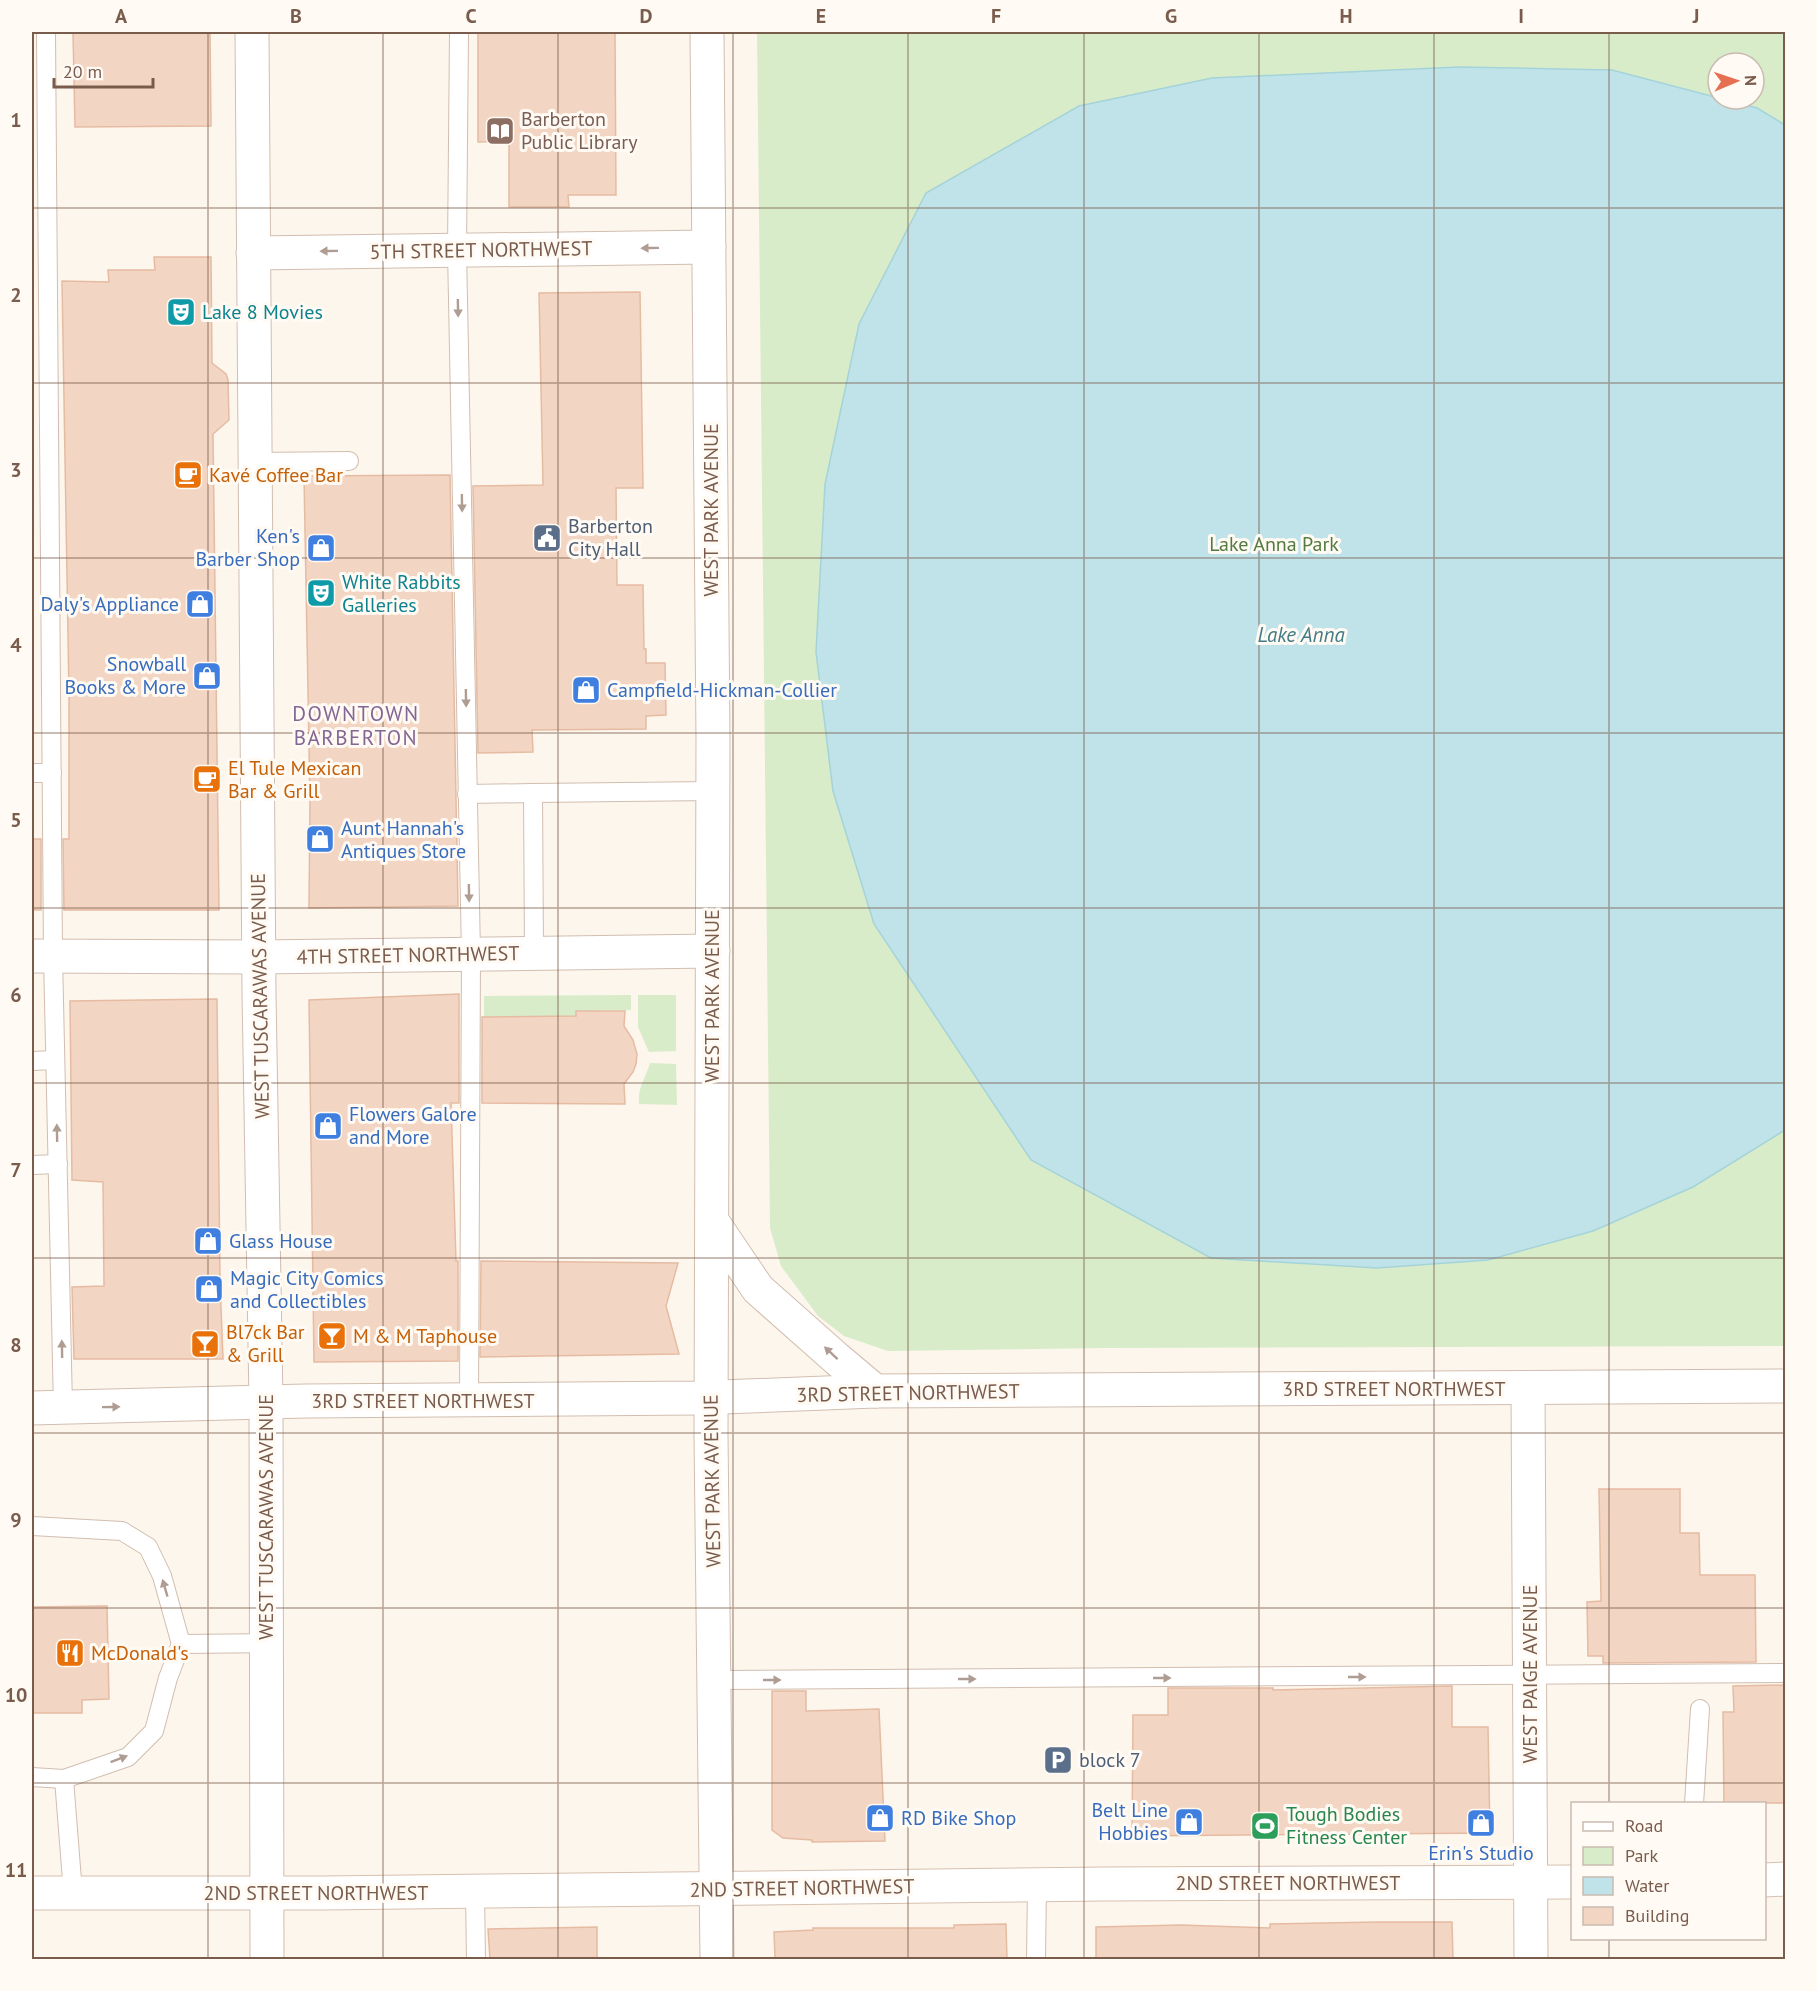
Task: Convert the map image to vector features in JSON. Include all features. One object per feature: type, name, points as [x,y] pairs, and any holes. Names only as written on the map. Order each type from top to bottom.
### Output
[{"type":"street","name":"WEST TUSCARAWAS AVENUE","points":[[252,32],[259,957],[266,1402],[267,1959]]},
{"type":"street","name":"WEST PARK AVENUE","points":[[707,32],[713,791],[711,1398],[717,1959]]},
{"type":"street","name":"5TH STREET NORTHWEST","points":[[254,253],[709,247]]},
{"type":"street","name":"4TH STREET NORTHWEST","points":[[42,956],[259,957],[712,951]]},
{"type":"street","points":[[712,1221],[758,1289],[875,1391]]},
{"type":"street","name":"3RD STREET NORTHWEST","points":[[47,1408],[266,1402],[711,1398],[875,1391],[1785,1386]]},
{"type":"street","name":"WEST PAIGE AVENUE","points":[[1528,1388],[1531,1959]]},
{"type":"street","points":[[1766,1880],[1785,1879]]},
{"type":"street","name":"2ND STREET NORTHWEST","points":[[32,1893],[267,1894],[1037,1885],[1571,1882]]},
{"type":"lane","points":[[46,32],[39,148],[52,773],[42,956],[55,1060],[58,1164],[47,1408]]},
{"type":"lane","points":[[459,32],[457,250],[471,954],[469,1401]]},
{"type":"lane","points":[[255,462],[349,461]]},
{"type":"lane","points":[[32,773],[52,773]]},
{"type":"lane","points":[[467,794],[713,791]]},
{"type":"lane","points":[[533,793],[534,953]]},
{"type":"lane","points":[[32,1061],[55,1060]]},
{"type":"lane","points":[[32,1165],[58,1164]]},
{"type":"lane","points":[[32,1526],[122,1531],[148,1547],[162,1576],[181,1644],[168,1678],[154,1731],[128,1757],[64,1779],[32,1777]]},
{"type":"lane","points":[[181,1644],[267,1643]]},
{"type":"lane","points":[[714,1680],[1785,1673]]},
{"type":"lane","points":[[1694,1802],[1700,1709]]},
{"type":"lane","points":[[64,1779],[73,1893]]},
{"type":"lane","points":[[1036,1959],[1037,1885]]},
{"type":"lane","points":[[475,1892],[476,1959]]},
{"type":"green space","name":"Lake Anna","points":[[757,32],[1785,32],[1785,1346],[888,1351],[844,1336],[818,1316],[781,1266],[770,1228]]},
{"type":"green space","points":[[631,995],[631,1010],[576,1011],[576,1016],[484,1017],[484,996]]},
{"type":"green space","points":[[638,995],[676,995],[676,1051],[649,1052],[638,1027]]},
{"type":"green space","points":[[650,1063],[676,1064],[677,1105],[639,1104],[641,1088]]},
{"type":"water","name":"Lake Anna","points":[[1459,67],[1612,70],[1706,95],[1706,111],[1762,111],[1785,125],[1785,1130],[1693,1187],[1593,1231],[1488,1260],[1377,1268],[1211,1258],[1031,1160],[874,924],[833,791],[816,652],[825,484],[859,324],[926,193],[1079,106],[1212,78]]},
{"type":"building","points":[[210,32],[211,126],[75,127],[73,33]]},
{"type":"building","points":[[478,32],[615,32],[616,195],[568,195],[569,207],[509,207],[509,141],[478,142]]},
{"type":"building","points":[[154,257],[211,257],[212,363],[226,374],[228,380],[229,420],[213,434],[219,910],[64,910],[63,839],[69,839],[69,694],[62,281],[109,282],[108,270],[155,270]]},
{"type":"building","points":[[640,292],[643,488],[616,488],[617,585],[643,585],[646,663],[665,663],[666,715],[646,716],[646,729],[532,730],[533,752],[478,753],[473,486],[543,485],[539,293]]},
{"type":"building","points":[[450,475],[458,906],[309,908],[310,800],[304,476]]},
{"type":"building","points":[[32,839],[41,839],[41,910],[32,910]]},
{"type":"building","points":[[459,994],[459,1103],[451,1103],[456,1261],[458,1261],[458,1361],[314,1362],[309,1000]]},
{"type":"building","points":[[217,999],[223,1359],[74,1359],[72,1287],[104,1286],[103,1182],[72,1180],[70,1001]]},
{"type":"building","points":[[576,1011],[625,1011],[624,1026],[633,1040],[637,1054],[633,1072],[624,1084],[625,1104],[482,1103],[482,1017],[576,1016]]},
{"type":"building","points":[[481,1261],[678,1263],[666,1306],[679,1354],[480,1357]]},
{"type":"building","points":[[1599,1489],[1680,1489],[1680,1533],[1699,1533],[1700,1575],[1755,1575],[1756,1662],[1603,1663],[1603,1656],[1588,1656],[1587,1602],[1601,1601]]},
{"type":"building","name":"McDonald's","points":[[107,1606],[109,1699],[82,1700],[82,1713],[32,1713],[32,1607]]},
{"type":"building","points":[[1785,1685],[1785,1803],[1724,1802],[1723,1712],[1734,1712],[1733,1686]]},
{"type":"building","points":[[1452,1686],[1452,1727],[1488,1727],[1490,1833],[1132,1836],[1133,1715],[1168,1715],[1168,1688],[1273,1688],[1273,1690]]},
{"type":"building","points":[[772,1691],[806,1691],[806,1711],[879,1709],[885,1841],[812,1842],[812,1840],[783,1838],[772,1830]]},
{"type":"building","points":[[1452,1922],[1453,1959],[1096,1959],[1096,1927],[1181,1925],[1270,1928],[1270,1924]]},
{"type":"building","points":[[1006,1924],[1007,1959],[775,1959],[774,1932],[813,1930],[813,1928],[954,1928],[954,1925]]},
{"type":"building","points":[[597,1927],[597,1959],[490,1959],[488,1929]]},
{"type":"place","name":"Barberton Public Library","points":[[500,131]]},
{"type":"place","name":"Lake 8 Movies","points":[[181,312]]},
{"type":"place","name":"Kavé Coffee Bar","points":[[188,475]]},
{"type":"place","name":"Barberton City Hall","points":[[547,538]]},
{"type":"place","name":"Ken's Barber Shop","points":[[321,548]]},
{"type":"place","name":"White Rabbits Galleries","points":[[321,593]]},
{"type":"place","name":"Daly's Appliance","points":[[200,604]]},
{"type":"place","name":"Snowball Books & More","points":[[207,676]]},
{"type":"place","name":"Campfield-Hickman-Collier","points":[[586,690]]},
{"type":"place","name":"El Tule Mexican Bar & Grill","points":[[207,779]]},
{"type":"place","name":"Aunt Hannah's Antiques Store","points":[[320,839]]},
{"type":"place","name":"Flowers Galore and More","points":[[328,1126]]},
{"type":"place","name":"Glass House","points":[[208,1241]]},
{"type":"place","name":"Magic City Comics and Collectibles","points":[[209,1289]]},
{"type":"place","name":"M & M Taphouse","points":[[332,1336]]},
{"type":"place","name":"Bl7ck Bar & Grill","points":[[205,1344]]},
{"type":"place","name":"McDonald's","points":[[70,1653]]},
{"type":"place","name":"block 7","points":[[1058,1760]]},
{"type":"place","name":"RD Bike Shop","points":[[880,1818]]},
{"type":"place","name":"Belt Line Hobbies","points":[[1189,1822]]},
{"type":"place","name":"Erin's Studio","points":[[1481,1823]]},
{"type":"place","name":"Tough Bodies Fitness Center","points":[[1265,1826]]},
{"type":"district","name":"DOWNTOWN BARBERTON","points":[[356,725]]},
{"type":"park label","name":"Lake Anna Park","points":[[1274,544]]}]
